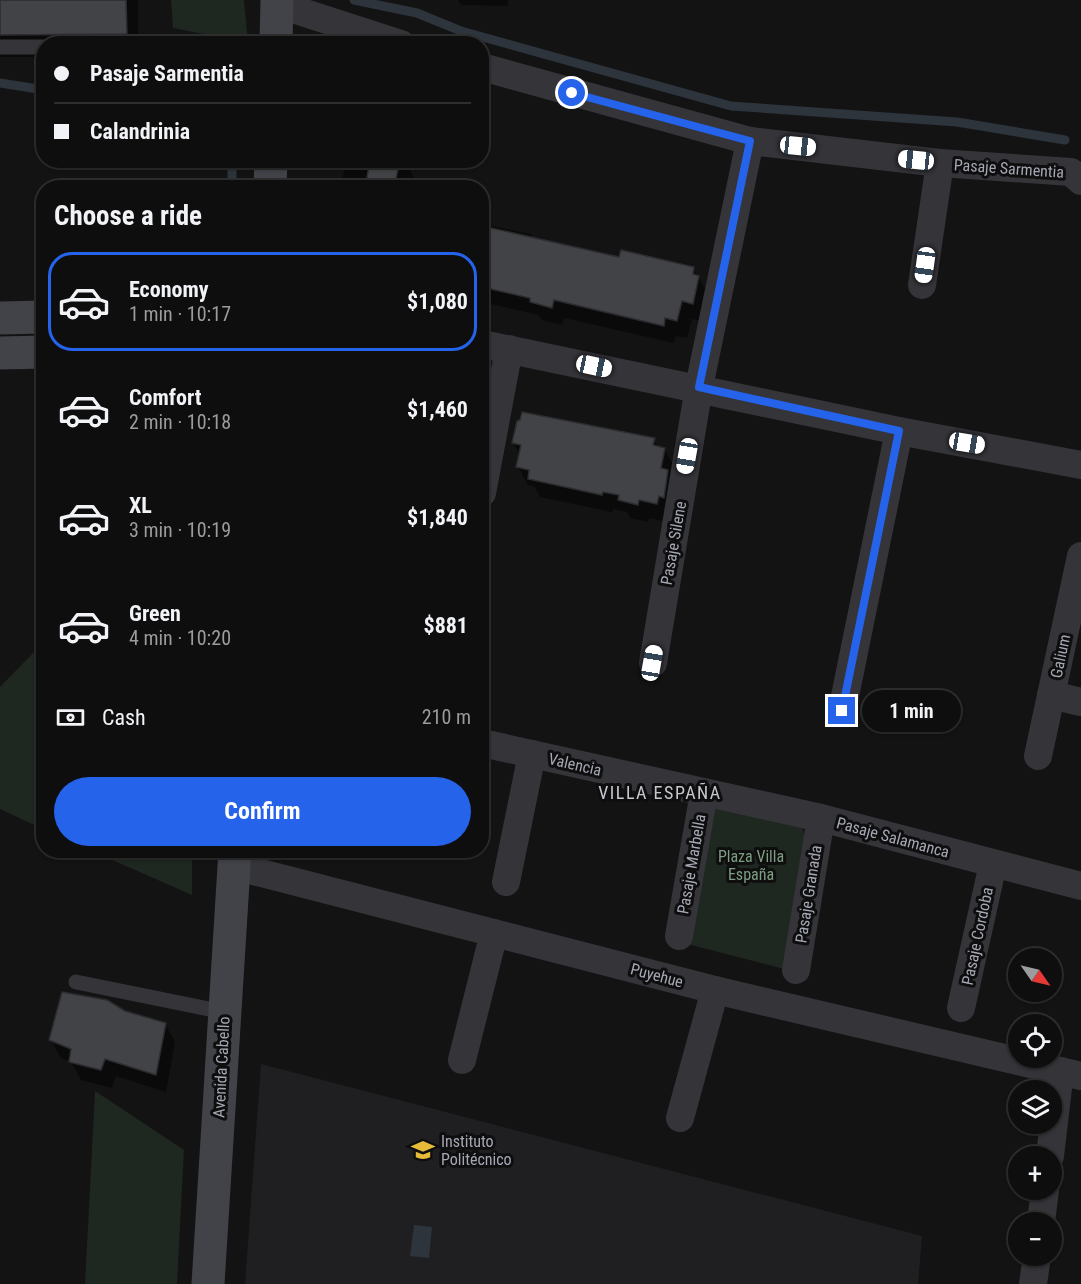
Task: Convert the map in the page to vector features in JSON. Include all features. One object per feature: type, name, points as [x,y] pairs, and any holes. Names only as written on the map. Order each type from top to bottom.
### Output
[{"type":"street","points":[[276,36],[277,2],[377,36]]},
{"type":"street","name":"Pasaje Sarmentia","points":[[489,69],[750,141],[940,163],[1071,172],[1080,179]]},
{"type":"street","name":"Pasaje Silene","points":[[652,663],[699,387],[750,141]]},
{"type":"street","points":[[922,285],[940,163]]},
{"type":"street","points":[[0,318],[36,317]]},
{"type":"street","points":[[489,345],[699,387],[899,431],[1081,465]]},
{"type":"street","points":[[489,456],[509,349]]},
{"type":"street","points":[[0,353],[36,352]]},
{"type":"street","points":[[842,711],[899,431]]},
{"type":"street","name":"Galium","points":[[1038,756],[1081,555]]},
{"type":"street","points":[[1051,695],[1081,702]]},
{"type":"street","name":"Valencia","points":[[489,745],[704,793]]},
{"type":"street","points":[[506,882],[532,754]]},
{"type":"street","name":"Pasaje Salamanca","points":[[704,793],[821,818],[1081,885]]},
{"type":"street","name":"Pasaje Marbella","points":[[679,936],[704,793]]},
{"type":"street","name":"Pasaje Granada","points":[[796,970],[821,818]]},
{"type":"street","name":"Puyehue","points":[[235,858],[494,933],[715,990],[1071,1073]]},
{"type":"street","name":"Avenida Cabello","points":[[208,1284],[235,858]]},
{"type":"street","name":"Pasaje Cordoba","points":[[961,1008],[993,864]]},
{"type":"street","points":[[462,1060],[494,933]]},
{"type":"street","points":[[680,1118],[715,990]]},
{"type":"street","points":[[1053,1146],[1071,1073]]},
{"type":"street","points":[[1033,1284],[1036,1266]]},
{"type":"lane","points":[[0,47],[36,47]]},
{"type":"lane","points":[[76,982],[224,1012]]},
{"type":"shaded area","name":"Instituto Politécnico","points":[[261,1064],[922,1236],[918,1284],[245,1284]]},
{"type":"shaded area","points":[[414,1225],[432,1227],[429,1258],[410,1256]]},
{"type":"green space","points":[[171,0],[244,0],[247,36],[213,36],[173,28]]},
{"type":"green space","points":[[36,650],[36,826],[0,809],[0,687]]},
{"type":"green space","name":"Plaza Villa España","points":[[712,807],[801,822],[806,842],[784,969],[687,944]]},
{"type":"green space","points":[[108,858],[192,858],[192,895]]},
{"type":"green space","points":[[95,1091],[184,1150],[177,1284],[85,1284]]},
{"type":"building","points":[[0,0],[126,0],[127,34],[0,35]]},
{"type":"building","points":[[369,168],[398,168],[396,180],[367,180]]},
{"type":"building","points":[[489,228],[619,257],[621,250],[694,267],[693,274],[699,276],[693,304],[682,301],[677,321],[665,318],[664,326],[554,300],[552,308],[530,302],[530,298],[489,289]]},
{"type":"building","points":[[522,412],[655,438],[653,445],[665,448],[661,468],[668,470],[664,498],[659,496],[657,504],[639,500],[638,505],[618,500],[619,495],[603,492],[602,495],[528,479],[529,470],[516,467],[521,445],[512,443],[517,421],[520,420]]},
{"type":"building","points":[[62,992],[107,1000],[125,1011],[166,1023],[156,1075],[105,1059],[101,1070],[69,1062],[71,1049],[49,1040]]},
{"type":"waterway","points":[[354,0],[417,13],[479,36]]},
{"type":"waterway","points":[[489,39],[731,106],[957,122],[1065,140]]},
{"type":"waterway","points":[[0,83],[36,89]]},
{"type":"waterway","points":[[232,168],[232,180]]},
{"type":"place","name":"Instituto Politécnico","points":[[423,1150]]},
{"type":"district","name":"VILLA ESPAÑA","points":[[660,793]]},
{"type":"route","points":[[572,93],[750,141],[699,387],[899,431],[842,711]]}]
